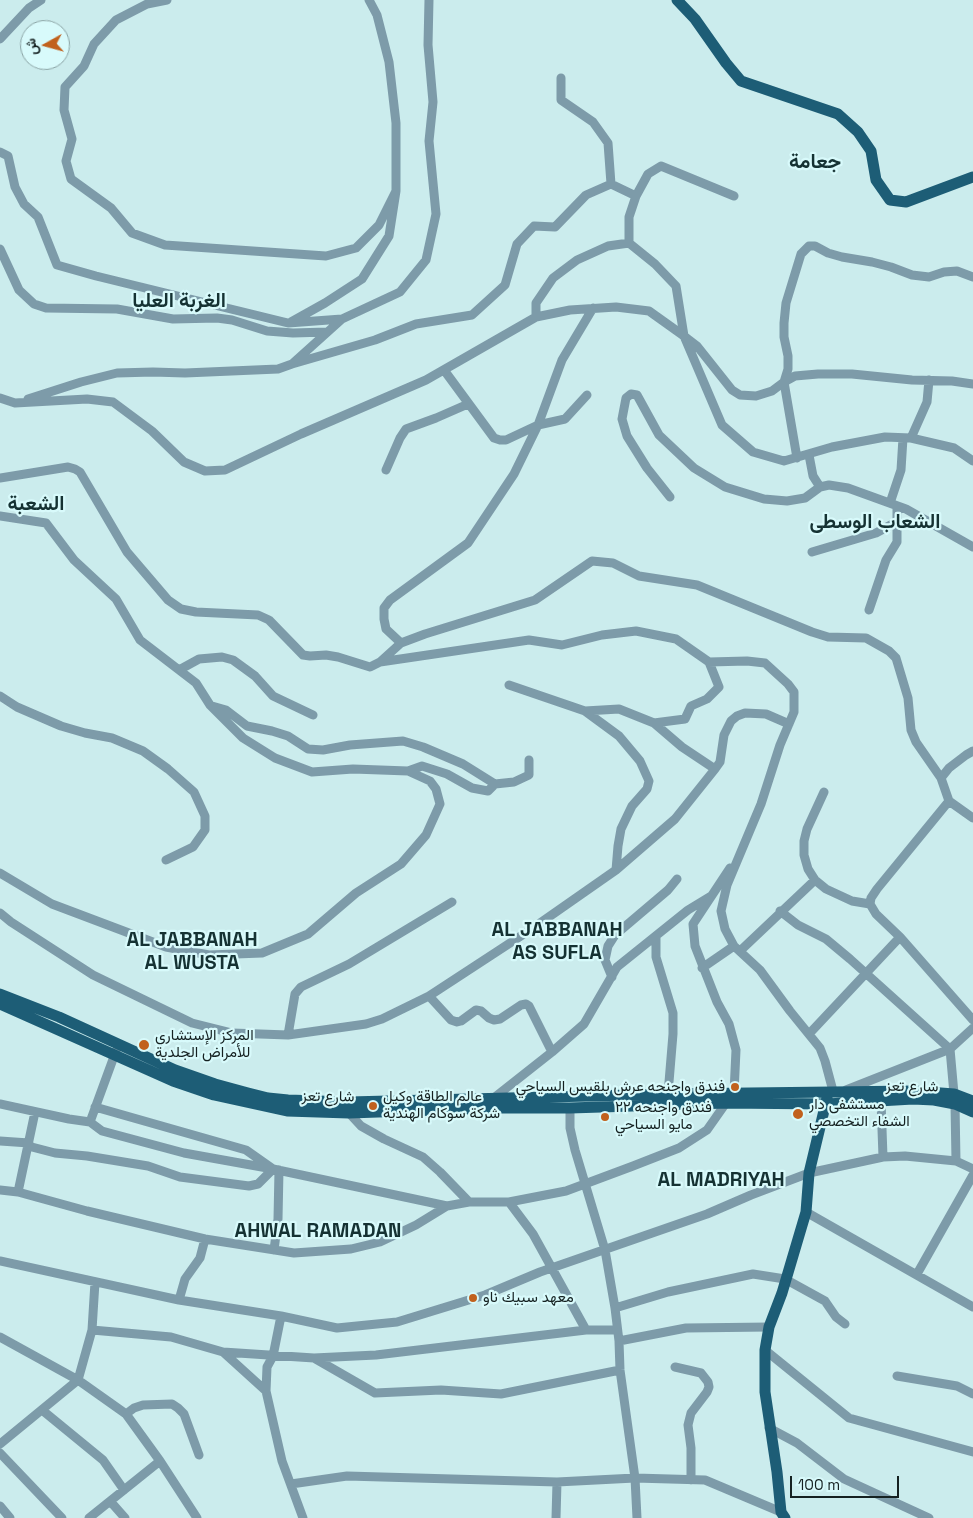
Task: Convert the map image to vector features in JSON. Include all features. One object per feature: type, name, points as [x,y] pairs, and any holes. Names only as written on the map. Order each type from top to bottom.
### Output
[{"type":"main road","points":[[677,0],[695,19],[726,63],[741,80],[838,114],[858,132],[871,151],[876,180],[890,200],[906,202],[973,177]]},
{"type":"main road","name":"شارع تعز","points":[[0,994],[120,1044],[174,1070],[215,1084],[268,1098],[349,1108]]},
{"type":"main road","name":"شارع تعز","points":[[0,1004],[173,1081],[214,1095],[286,1111],[668,1094],[835,1091],[914,1091],[973,1102]]},
{"type":"main road","points":[[783,1515],[765,1392],[765,1350],[769,1326],[786,1280],[806,1212],[810,1173],[827,1104],[835,1091]]},
{"type":"main road","name":"شارع تعز","points":[[495,1102],[570,1108],[726,1104],[827,1104],[914,1099],[954,1099],[973,1112]]},
{"type":"street","points":[[0,39],[29,8],[41,0]]},
{"type":"street","points":[[167,0],[148,4],[116,20],[94,44],[84,66],[64,86],[64,110],[72,139],[66,161],[71,179],[111,208],[132,233],[165,245],[326,256],[356,248],[379,225],[396,192]]},
{"type":"street","points":[[288,323],[325,303],[362,279],[389,236],[396,192],[396,123],[389,62],[377,15],[369,0]]},
{"type":"street","points":[[292,364],[342,319],[400,292],[426,260],[436,214],[429,141],[433,102],[428,44],[429,0]]},
{"type":"street","points":[[561,78],[561,100],[594,122],[608,143],[611,184]]},
{"type":"street","points":[[0,152],[8,156],[15,187],[24,204],[38,217],[57,265],[288,323],[342,319]]},
{"type":"street","points":[[629,243],[629,218],[636,196],[648,174],[661,166],[734,196]]},
{"type":"street","points":[[16,403],[81,382],[117,373],[234,372],[278,369],[374,340],[416,324],[472,315],[505,285],[518,244],[534,226],[555,226],[586,195],[611,184],[636,196]]},
{"type":"street","points":[[536,317],[536,303],[553,278],[577,260],[608,246],[629,243],[655,264],[676,286],[684,336],[722,426],[752,452],[784,461],[832,447],[885,437],[907,438],[954,448],[973,461]]},
{"type":"street","points":[[797,458],[784,382],[788,369],[788,356],[784,337],[786,303],[801,254],[809,246],[815,246],[828,253],[872,262],[912,275],[929,277],[944,272],[957,271],[973,277]]},
{"type":"street","points":[[0,249],[19,290],[34,304],[46,308],[117,308],[173,319],[217,318],[232,320],[267,331],[293,333],[327,332]]},
{"type":"street","points":[[0,398],[16,403],[87,399],[113,402],[152,431],[184,462],[205,471],[225,470],[426,380],[536,317],[570,310],[616,307],[649,311],[697,346],[732,390],[740,395],[756,396],[772,391],[796,376],[818,374],[852,374],[973,384]]},
{"type":"street","points":[[401,644],[386,629],[384,608],[390,600],[468,543],[514,474],[538,425],[562,360],[593,308]]},
{"type":"street","points":[[444,370],[494,438],[500,440],[506,440],[538,425],[565,419],[587,395]]},
{"type":"street","points":[[869,610],[886,560],[896,542],[898,521],[893,504],[907,438],[927,402],[929,380]]},
{"type":"street","points":[[670,497],[646,468],[627,436],[622,419],[626,398],[631,394],[637,395],[659,435],[694,468],[725,487],[764,499],[787,502],[805,498],[820,487],[848,488],[893,504],[973,547]]},
{"type":"street","points":[[386,470],[406,429],[468,404]]},
{"type":"street","points":[[809,455],[813,476],[820,487]]},
{"type":"street","points":[[0,478],[68,467],[75,469],[80,472],[127,552],[168,600],[181,609],[208,614],[258,616],[269,620],[303,654],[338,657],[370,667],[380,662],[401,644],[425,634],[535,600],[592,561],[613,563],[639,576],[697,585],[828,637],[866,638],[889,651],[896,658],[908,698],[911,730],[916,742],[941,778],[949,801],[973,818]]},
{"type":"street","points":[[0,516],[46,523],[74,560],[116,599],[140,640],[196,683],[210,705],[243,738],[275,758],[312,772],[353,769],[408,771],[422,766],[447,774],[472,788],[488,791],[495,784]]},
{"type":"street","points":[[812,552],[876,533],[898,521]]},
{"type":"street","points":[[380,662],[529,640],[562,645],[602,634],[636,631],[676,639],[709,662],[719,687],[707,699],[691,706],[685,719],[654,723]]},
{"type":"street","points":[[180,670],[199,659],[222,656],[233,660],[254,676],[273,696],[313,715]]},
{"type":"street","points":[[709,662],[747,661],[765,663],[794,692],[794,712],[761,804],[727,885],[721,911],[725,929],[737,948],[760,970],[820,1048],[835,1091],[950,1049],[973,1028]]},
{"type":"street","points":[[510,686],[585,711],[619,736],[640,761],[649,782],[647,789],[632,806],[621,829],[616,870]]},
{"type":"street","points":[[0,696],[17,707],[61,726],[112,738],[143,751],[194,792],[205,816],[205,830],[193,846],[166,860]]},
{"type":"street","points":[[210,705],[226,710],[247,726],[288,736],[308,749],[324,750],[350,745],[403,741],[423,747],[463,764],[495,784],[514,782],[529,775],[529,760]]},
{"type":"street","points":[[585,711],[619,709],[654,723],[682,747],[715,769]]},
{"type":"street","points":[[0,913],[93,976],[192,1023],[232,1033],[288,1035],[366,1024],[382,1019],[429,996],[533,928],[616,870],[675,819],[715,769],[720,762],[724,736],[731,721],[737,716],[745,713],[766,714],[789,724]]},
{"type":"street","points":[[941,778],[949,768],[973,751]]},
{"type":"street","points":[[0,873],[52,904],[166,947],[209,955],[262,953],[308,934],[356,893],[401,864],[426,835],[440,804],[439,797],[430,781],[408,771]]},
{"type":"street","points":[[824,792],[804,840],[804,855],[808,869],[814,880],[826,889],[852,901],[870,904]]},
{"type":"street","points":[[949,801],[877,889],[871,898],[870,904],[876,914],[900,937],[973,1020]]},
{"type":"street","points":[[734,1093],[736,1050],[729,1024],[702,968],[695,946],[693,924],[740,853]]},
{"type":"street","points":[[612,977],[605,960],[608,946],[615,935],[668,890],[677,879]]},
{"type":"street","points":[[702,968],[737,948],[814,880]]},
{"type":"street","points":[[495,1102],[584,1024],[618,967],[688,910],[711,896]]},
{"type":"street","points":[[288,1035],[295,994],[301,987],[349,964],[452,902]]},
{"type":"street","points":[[780,911],[798,924],[826,939],[950,1049],[956,1161]]},
{"type":"street","points":[[656,936],[656,957],[672,1013],[673,1034],[668,1094]]},
{"type":"street","points":[[809,1034],[900,937]]},
{"type":"street","points":[[429,996],[451,1020],[456,1022],[461,1021],[476,1010],[494,1020],[500,1019],[521,1004],[526,1004],[529,1006],[552,1052]]},
{"type":"street","points":[[90,1122],[114,1055],[120,1044]]},
{"type":"street","points":[[881,1101],[882,1157]]},
{"type":"street","points":[[0,1104],[90,1122],[102,1132],[184,1153],[276,1170],[447,1206],[469,1202],[509,1202],[566,1192],[679,1148],[708,1130],[726,1104]]},
{"type":"street","points":[[95,1107],[246,1150],[276,1170]]},
{"type":"street","points":[[349,1108],[362,1126],[384,1139],[423,1157],[469,1202]]},
{"type":"street","points":[[570,1108],[570,1128],[606,1250],[615,1308],[620,1370],[635,1478],[637,1518]]},
{"type":"street","points":[[18,1192],[35,1112]]},
{"type":"street","points":[[0,1141],[28,1144],[55,1153],[148,1166],[180,1177],[249,1186],[258,1184],[276,1170]]},
{"type":"street","points":[[0,1261],[178,1300],[281,1316],[337,1328],[397,1322],[486,1295],[540,1272],[707,1214],[810,1173],[882,1157],[905,1156],[956,1161],[973,1169]]},
{"type":"street","points":[[274,1250],[278,1219],[276,1170]]},
{"type":"street","points":[[917,1274],[973,1175]]},
{"type":"street","points":[[0,1190],[18,1192],[87,1211],[205,1239],[294,1253],[351,1249],[380,1242],[416,1226],[447,1206]]},
{"type":"street","points":[[509,1202],[533,1234],[586,1330]]},
{"type":"street","points":[[806,1212],[973,1307]]},
{"type":"street","points":[[178,1300],[185,1279],[200,1258],[205,1239]]},
{"type":"street","points":[[615,1308],[668,1292],[753,1274],[786,1280],[825,1301],[836,1317],[845,1324]]},
{"type":"street","points":[[0,1444],[78,1380],[92,1330],[95,1282]]},
{"type":"street","points":[[281,1316],[274,1356],[267,1367],[266,1391],[282,1461],[303,1518]]},
{"type":"street","points":[[619,1341],[686,1328],[769,1326]]},
{"type":"street","points":[[92,1330],[171,1337],[223,1352],[314,1358],[376,1355],[586,1330],[617,1330]]},
{"type":"street","points":[[0,1337],[78,1380],[126,1414],[160,1461],[197,1518]]},
{"type":"street","points":[[765,1350],[849,1418],[973,1452]]},
{"type":"street","points":[[223,1352],[266,1391]]},
{"type":"street","points":[[314,1358],[369,1390],[380,1393],[441,1390],[501,1394],[620,1370]]},
{"type":"street","points":[[675,1367],[701,1373],[708,1382],[709,1387],[691,1413],[688,1425],[691,1448],[691,1480]]},
{"type":"street","points":[[897,1376],[957,1386],[973,1394]]},
{"type":"street","points":[[126,1414],[134,1408],[152,1404],[172,1404],[184,1414],[199,1455]]},
{"type":"street","points":[[42,1410],[103,1460],[124,1490]]},
{"type":"street","points":[[769,1428],[798,1443],[844,1479],[929,1518]]},
{"type":"street","points":[[0,1453],[62,1518]]},
{"type":"street","points":[[89,1518],[160,1461]]},
{"type":"street","points":[[291,1484],[347,1476],[557,1482],[635,1478],[705,1480],[783,1515]]},
{"type":"street","points":[[556,1518],[557,1482]]},
{"type":"street","points":[[110,1501],[125,1518]]},
{"type":"street","points":[[0,1506],[10,1518]]},
{"type":"place","name":"المركز الإستشاري للأمراض الجلدية","points":[[144,1045]]},
{"type":"place","name":"فندق واجنحه عرش بلقيس السياحي","points":[[735,1087]]},
{"type":"place","name":"عالم الطاقة وكيل شركة سوكام الهندية","points":[[373,1106]]},
{"type":"place","name":"مستشفى دار الشفاء التخصصي","points":[[798,1114]]},
{"type":"place","name":"فندق واجنحه ٢٢ مايو السياحي","points":[[605,1117]]},
{"type":"place","name":"معهد سبيك ناو","points":[[473,1298]]},
{"type":"district","name":"جعامة","points":[[815,163]]},
{"type":"district","name":"الغربة العليا","points":[[179,302]]},
{"type":"district","name":"الشعبة","points":[[36,505]]},
{"type":"district","name":"الشعاب الوسطى","points":[[875,523]]},
{"type":"district","name":"AL JABBANAH AS SUFLA","points":[[557,942]]},
{"type":"district","name":"AL JABBANAH AL WUSTA","points":[[192,952]]},
{"type":"district","name":"AL MADRIYAH","points":[[721,1181]]},
{"type":"district","name":"AHWAL RAMADAN","points":[[318,1232]]}]
